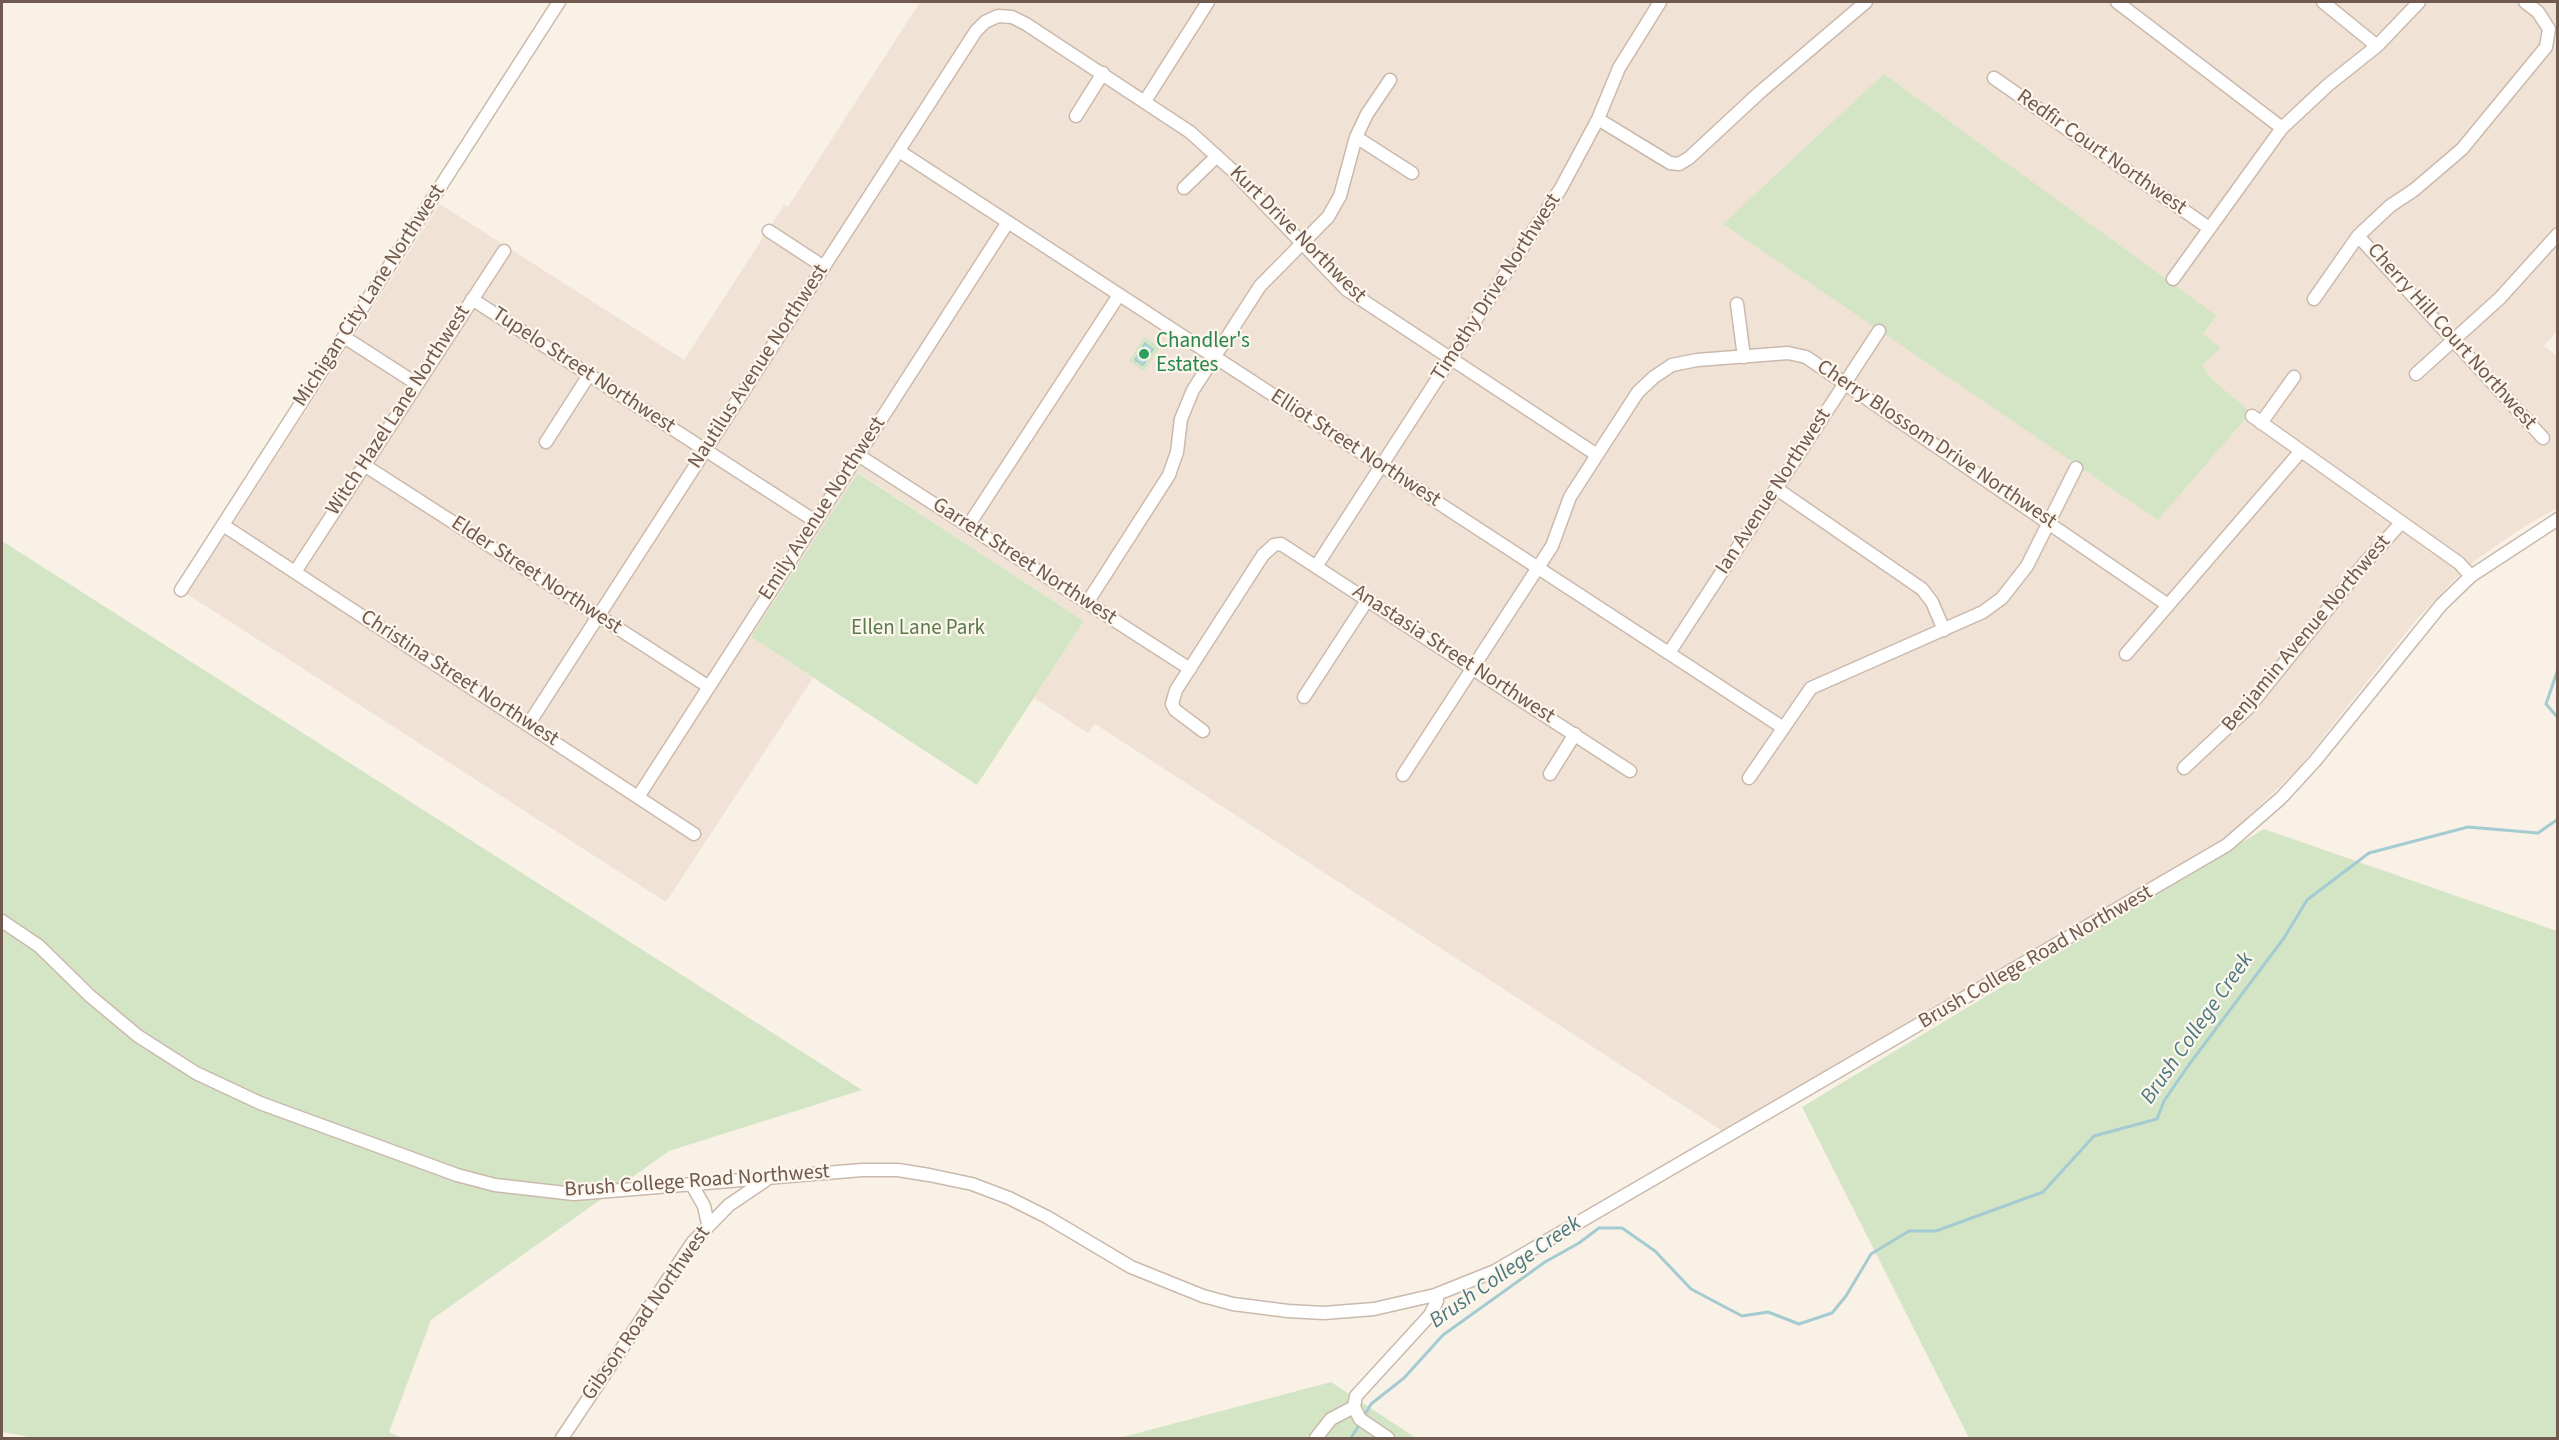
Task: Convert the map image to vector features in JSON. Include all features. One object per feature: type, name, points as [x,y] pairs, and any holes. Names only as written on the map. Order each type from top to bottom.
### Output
[{"type":"street","name":"Michigan City Lane Northwest","points":[[181,590],[559,2]]},
{"type":"street","points":[[1145,101],[1208,2]]},
{"type":"street","name":"Timothy Drive Northwest","points":[[1317,565],[1561,188],[1598,119],[1619,68],[1660,2]]},
{"type":"street","points":[[1598,119],[1670,163],[1679,164],[1689,158],[1759,93],[1866,2]]},
{"type":"street","points":[[2117,2],[2282,128]]},
{"type":"street","points":[[2323,2],[2377,46]]},
{"type":"street","points":[[2173,279],[2282,128],[2328,85],[2377,46],[2419,2]]},
{"type":"street","points":[[2314,299],[2358,236],[2390,206],[2435,174],[2476,134],[2546,47],[2549,29],[2538,12],[2525,2]]},
{"type":"street","name":"Kurt Drive Northwest","points":[[998,16],[1012,17],[1026,24],[1190,132],[1217,156],[1347,290],[1597,455]]},
{"type":"street","name":"Nautilus Avenue Northwest","points":[[528,725],[976,31],[985,22],[998,16]]},
{"type":"street","points":[[1076,116],[1103,73]]},
{"type":"street","name":"Redfir Court Northwest","points":[[1994,78],[2208,228]]},
{"type":"street","points":[[1087,603],[1169,475],[1177,452],[1185,405],[1214,357],[1260,286],[1328,217],[1340,196],[1356,137],[1367,114],[1390,80]]},
{"type":"street","points":[[1356,137],[1412,173]]},
{"type":"street","name":"Elliot Street Northwest","points":[[898,150],[1782,727]]},
{"type":"street","points":[[1184,188],[1217,156]]},
{"type":"street","name":"Emily Avenue Northwest","points":[[638,797],[1008,222]]},
{"type":"street","points":[[769,231],[824,267]]},
{"type":"street","points":[[2416,374],[2523,275],[2558,234]]},
{"type":"street","name":"Cherry Hill Court Northwest","points":[[2358,236],[2543,438]]},
{"type":"street","name":"Witch Hazel Lane Northwest","points":[[295,572],[504,250]]},
{"type":"street","points":[[968,526],[1119,295]]},
{"type":"street","name":"Tupelo Street Northwest","points":[[472,299],[816,521]]},
{"type":"street","points":[[1737,304],[1744,357]]},
{"type":"street","name":"Ian Avenue Northwest","points":[[1669,653],[1879,331]]},
{"type":"street","points":[[344,337],[417,384]]},
{"type":"street","name":"Cherry Blossom Drive Northwest","points":[[1403,775],[1552,546],[1570,497],[1638,392],[1672,365],[1696,360],[1788,353],[1806,357],[1846,382],[2168,605]]},
{"type":"street","points":[[546,441],[589,375]]},
{"type":"street","points":[[2294,377],[2257,419],[2459,563],[2471,576]]},
{"type":"street","points":[[2126,654],[2301,451]]},
{"type":"street","name":"Garrett Street Northwest","points":[[858,455],[1190,669]]},
{"type":"street","name":"Elder Street Northwest","points":[[364,465],[709,687]]},
{"type":"street","points":[[1749,778],[1811,688],[1983,612],[2015,585],[2027,566],[2076,468]]},
{"type":"street","points":[[1777,489],[1922,590],[1932,602],[1944,630]]},
{"type":"street","name":"Brush College Road Northwest","points":[[2,921],[39,946],[90,996],[138,1036],[196,1072],[260,1102],[457,1175],[495,1185],[574,1194],[862,1170],[898,1170],[972,1184],[1009,1198],[1047,1217],[1131,1267],[1161,1281],[1233,1304],[1324,1313],[1374,1309],[1435,1295],[1479,1279],[1520,1257],[2227,845],[2281,798],[2315,761],[2426,622],[2471,576],[2558,519]]},
{"type":"street","name":"Benjamin Avenue Northwest","points":[[2184,768],[2249,708],[2364,564],[2401,523]]},
{"type":"street","name":"Christina Street Northwest","points":[[223,525],[694,834]]},
{"type":"street","name":"Anastasia Street Northwest","points":[[1190,669],[1263,555],[1274,545],[1287,546],[1630,771]]},
{"type":"street","points":[[1304,697],[1368,599]]},
{"type":"street","points":[[1190,669],[1176,690],[1172,704],[1179,714],[1203,731]]},
{"type":"street","points":[[1550,774],[1575,734]]},
{"type":"street","name":"Gibson Road Northwest","points":[[562,1438],[672,1271],[708,1224],[749,1190],[770,1178]]},
{"type":"street","points":[[692,1185],[704,1206],[708,1224]]},
{"type":"street","points":[[1388,1438],[1360,1419],[1354,1407],[1356,1396],[1367,1381],[1430,1315],[1437,1301],[1435,1295]]},
{"type":"street","points":[[1316,1438],[1332,1419],[1354,1407]]},
{"type":"shaded area","points":[[920,2],[2557,2],[2558,330],[2544,346],[2557,356],[2557,508],[2522,528],[2477,559],[2450,584],[2416,620],[2297,770],[2221,842],[1724,1132],[1095,724],[1088,733],[1034,698],[1084,621],[859,473],[751,637],[813,678],[666,902],[187,594],[440,204],[684,360],[784,205],[788,207]],"holes":[[[1723,224],[2217,316],[2203,334],[2202,365],[2214,381],[2251,412],[1829,294]]]},
{"type":"green space","points":[[1884,74],[2217,316],[2203,334],[2221,348],[2202,365],[2214,381],[2251,412],[2158,520],[1723,224]]},
{"type":"green space","name":"Chandler's Estates","points":[[1144,337],[1160,347],[1144,371],[1129,361]]},
{"type":"green space","name":"Ellen Lane Park","points":[[858,473],[1084,621],[977,785],[751,637]]},
{"type":"green space","points":[[2,541],[862,1090],[669,1151],[431,1320],[389,1432],[402,1438],[35,1438],[2,1432]]},
{"type":"green space","points":[[2264,829],[2557,931],[2557,1438],[1969,1438],[1802,1107]]},
{"type":"green space","points":[[1331,1382],[1416,1438],[1119,1438]]},
{"type":"water","points":[[1145,343],[1153,349],[1143,365],[1135,360]]},
{"type":"waterway","name":"Brush College Creek","points":[[2558,669],[2546,704],[2558,718]]},
{"type":"waterway","name":"Brush College Creek","points":[[1364,1416],[1371,1404],[1404,1378],[1443,1335],[1545,1262],[1579,1243],[1599,1228],[1622,1228],[1655,1251],[1691,1289],[1742,1316],[1768,1312],[1799,1324],[1832,1313],[1846,1296],[1871,1254],[1909,1231],[1936,1231],[2043,1192],[2094,1136],[2157,1119],[2164,1101],[2284,938],[2307,900],[2369,853],[2468,827],[2538,833],[2558,819]]},
{"type":"waterway","name":"Brush College Creek","points":[[1351,1438],[1361,1422]]},
{"type":"place","name":"Chandler's Estates","points":[[1144,354]]}]
